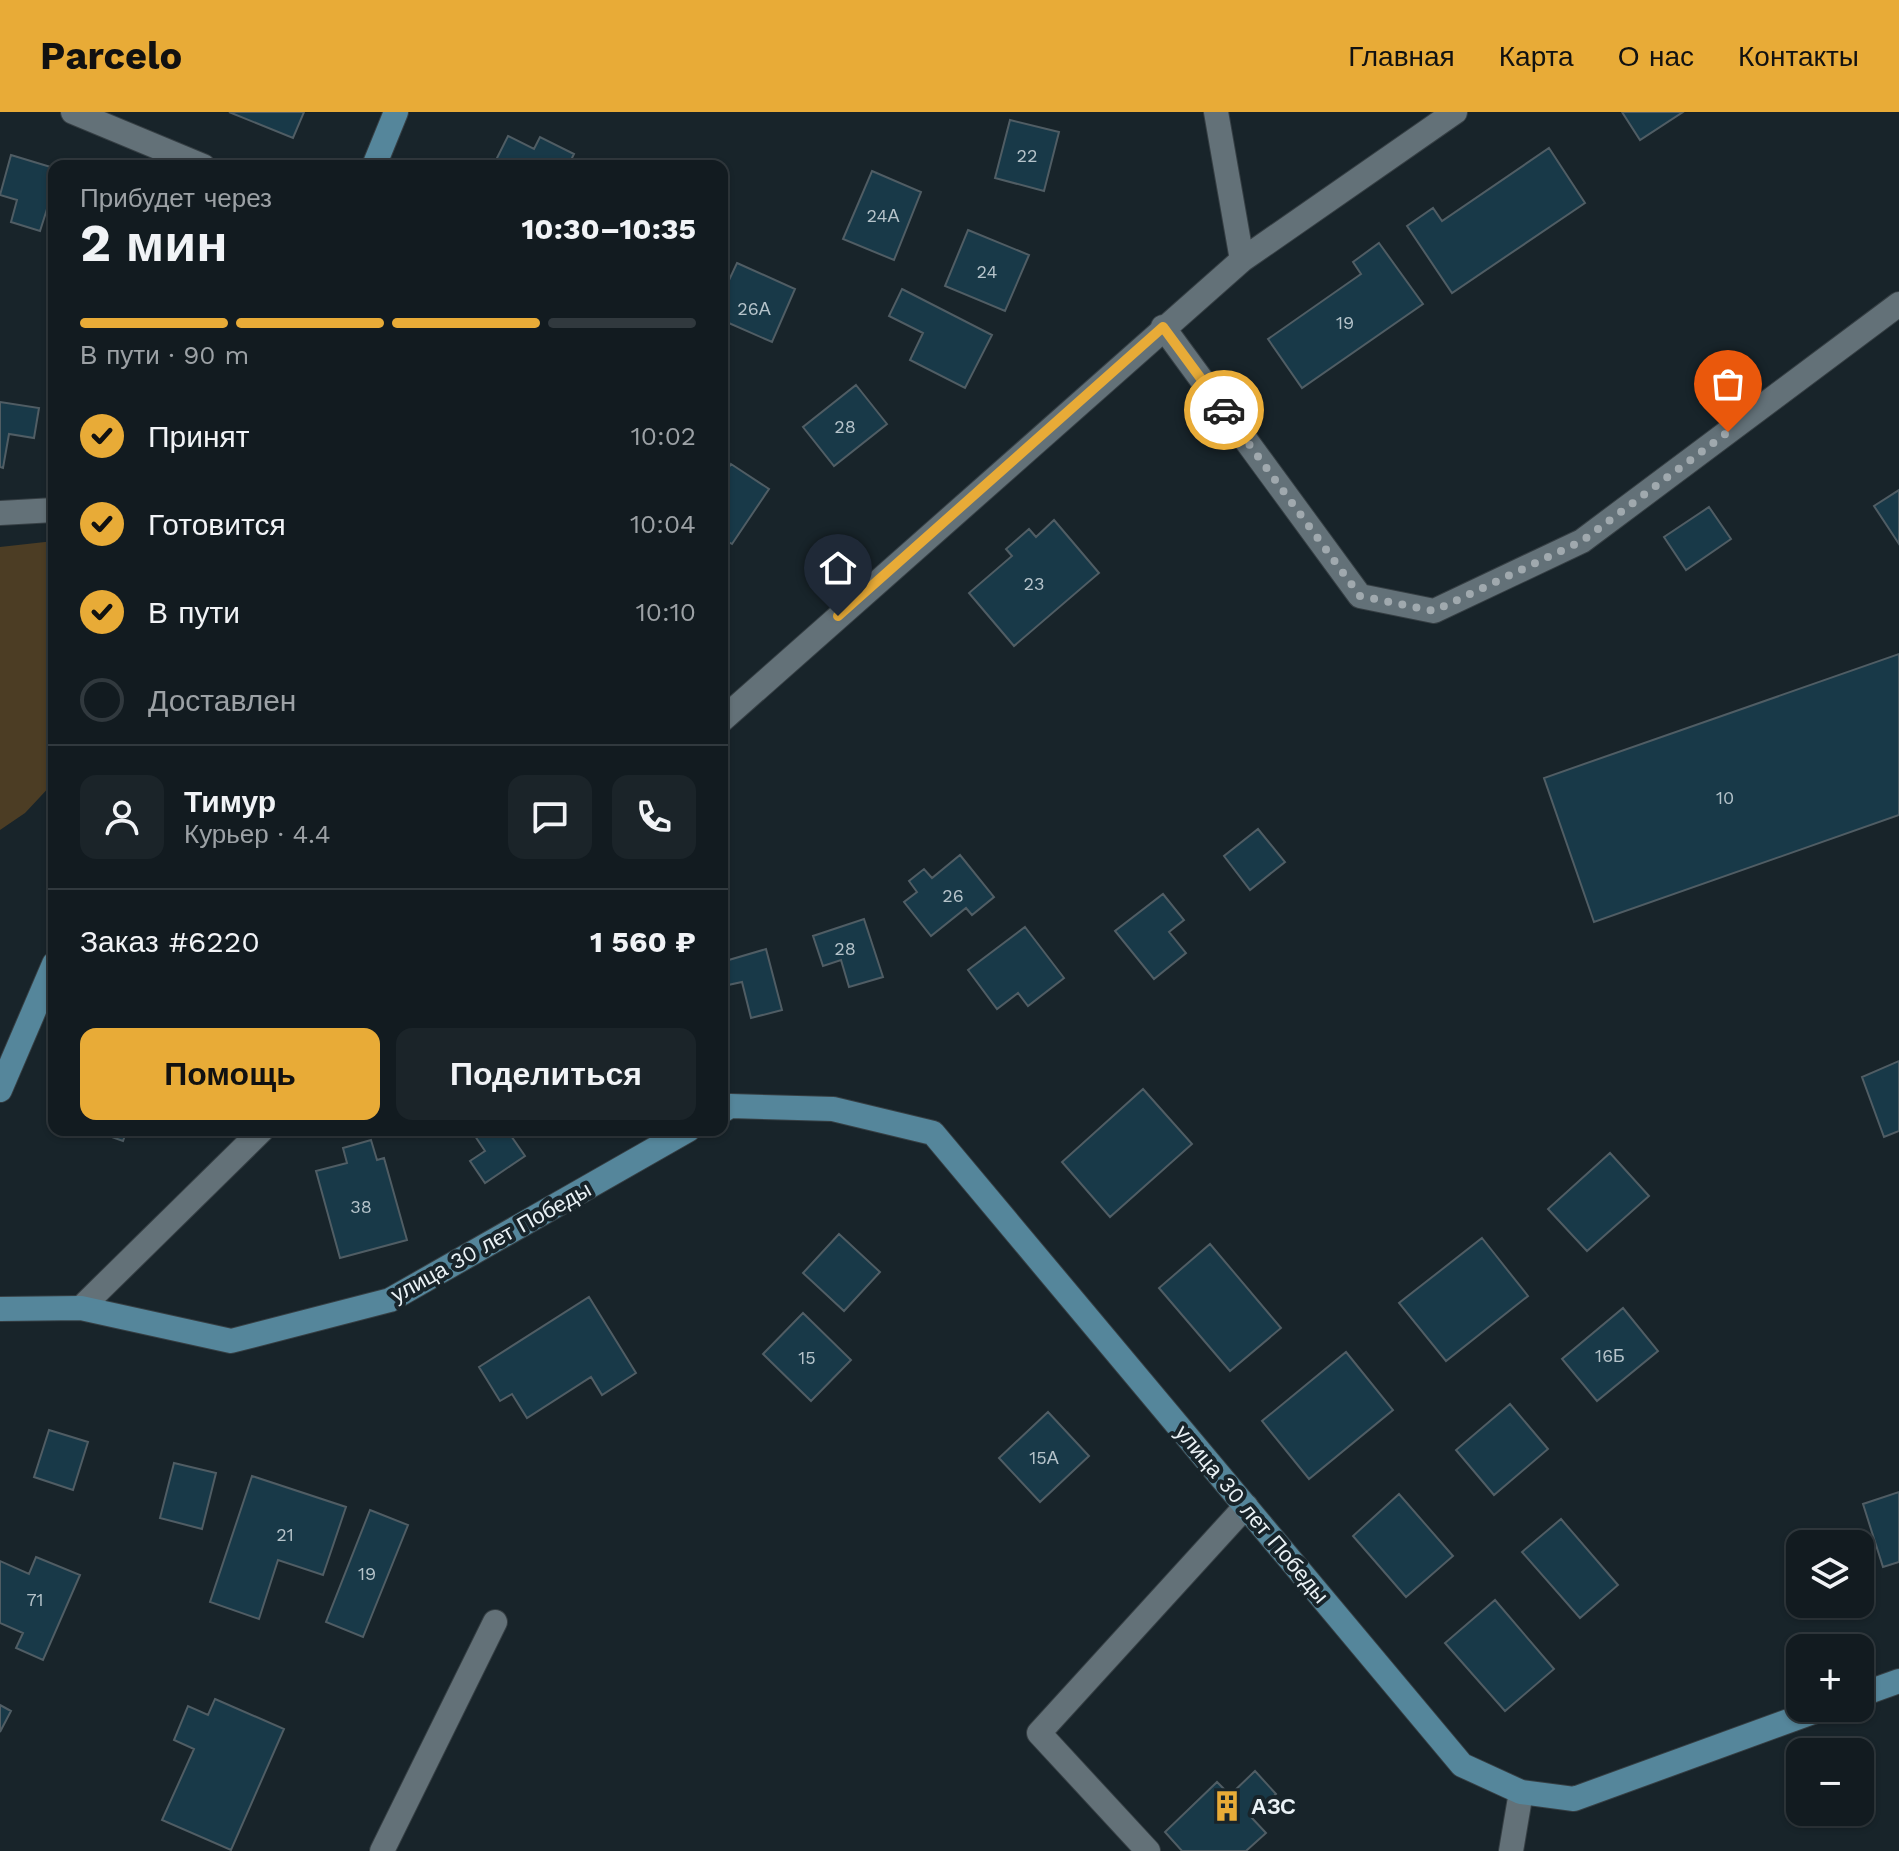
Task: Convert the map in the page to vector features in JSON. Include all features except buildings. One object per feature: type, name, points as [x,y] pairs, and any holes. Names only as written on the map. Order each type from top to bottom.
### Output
[{"type":"street","points":[[73,112],[189,160]]},
{"type":"street","points":[[376,160],[396,112]]},
{"type":"street","points":[[1216,112],[1242,260]]},
{"type":"street","points":[[728,715],[1242,260],[1455,112]]},
{"type":"street","points":[[1163,327],[1360,596],[1434,611],[1582,541],[1899,304]]},
{"type":"street","points":[[0,513],[48,510]]},
{"type":"street","points":[[2,1082],[48,978]]},
{"type":"street","name":"улица 30 лет Победы","points":[[728,1107],[833,1109],[933,1133],[1462,1765],[1521,1792],[1574,1799],[1786,1722]]},
{"type":"street","points":[[81,1308],[256,1136]]},
{"type":"street","name":"улица 30 лет Победы","points":[[0,1309],[81,1308],[231,1341],[390,1300],[677,1136]]},
{"type":"street","points":[[1148,1851],[1039,1733],[1246,1506]]},
{"type":"street","points":[[382,1851],[495,1622]]},
{"type":"street","points":[[1874,1690],[1899,1681]]},
{"type":"street","points":[[1511,1851],[1521,1792]]},
{"type":"shaded area","points":[[48,542],[48,788],[25,813],[0,830],[0,547]]},
{"type":"way so far","points":[[1224,410],[1360,596],[1434,611],[1582,541],[1728,432]]},
{"type":"place","name":"АЗС","points":[[1227,1806]]},
{"type":"route","points":[[838,616],[1163,327],[1224,410]]}]
